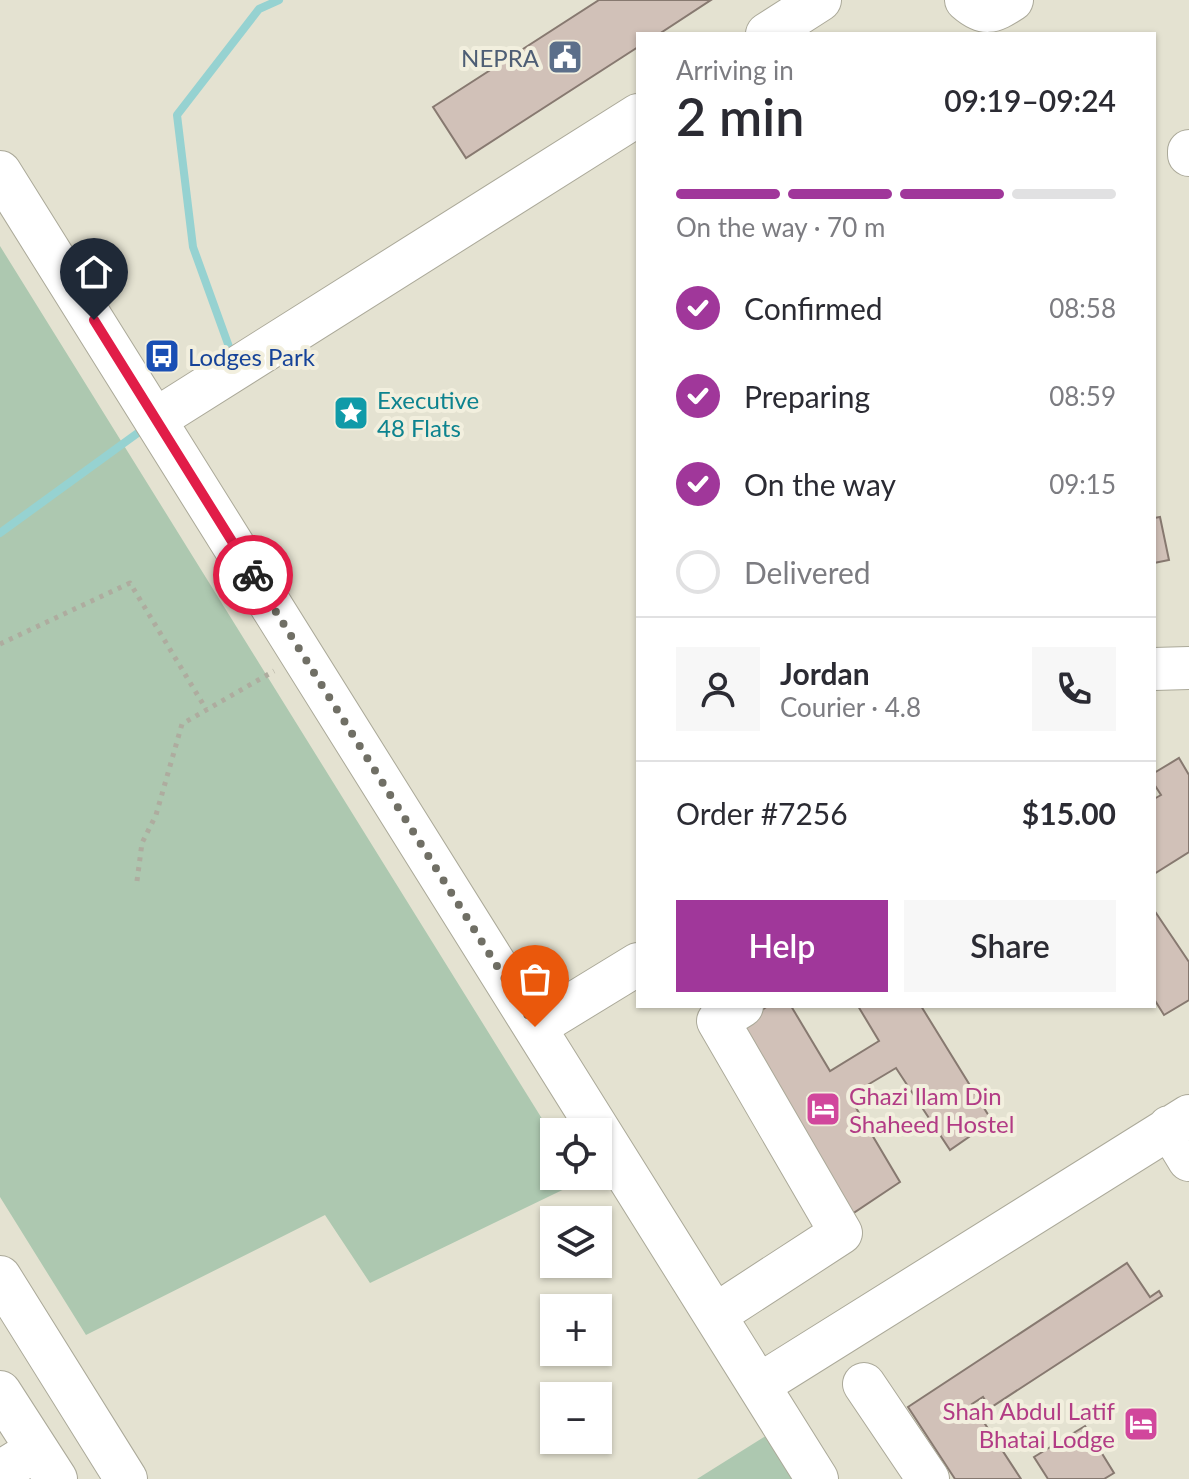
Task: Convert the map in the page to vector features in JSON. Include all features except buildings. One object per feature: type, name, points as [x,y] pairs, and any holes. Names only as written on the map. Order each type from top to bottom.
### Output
[{"type":"street","points":[[770,32],[820,0]]},
{"type":"street","points":[[966,0],[980,12],[990,13],[1012,0]]},
{"type":"street","points":[[156,419],[636,116]]},
{"type":"street","points":[[0,172],[817,1479]]},
{"type":"street","points":[[1156,669],[1189,668]]},
{"type":"street","points":[[535,1027],[636,965]]},
{"type":"street","points":[[715,1315],[841,1233],[718,1021],[739,1008]]},
{"type":"street","points":[[759,1385],[1185,1145]]},
{"type":"street","points":[[0,1277],[126,1479]]},
{"type":"street","points":[[864,1384],[928,1479]]},
{"type":"street","points":[[0,1392],[46,1464],[0,1472]]},
{"type":"path","points":[[0,644],[130,583],[206,709]]},
{"type":"path","points":[[137,881],[142,843],[156,815],[177,733],[187,718],[303,655]]},
{"type":"green space","points":[[0,246],[542,1118],[540,1190],[562,1190],[370,1283],[325,1215],[86,1335],[0,1197]]},
{"type":"green space","points":[[772,1432],[801,1479],[697,1479]]},
{"type":"waterway","points":[[232,355],[193,247],[177,115],[259,9],[279,0]]},
{"type":"waterway","points":[[0,533],[146,427]]},
{"type":"way so far","points":[[253,575],[535,1027]]},
{"type":"place","name":"NEPRA","points":[[565,57]]},
{"type":"place","name":"Lodges Park","points":[[162,356]]},
{"type":"place","name":"Executive 48 Flats","points":[[351,413]]},
{"type":"place","name":"Ghazi Ilam Din Shaheed Hostel","points":[[823,1109]]},
{"type":"place","name":"Shah Abdul Latif Bhatai Lodge","points":[[1141,1424]]},
{"type":"route","points":[[94,320],[253,575]]}]
